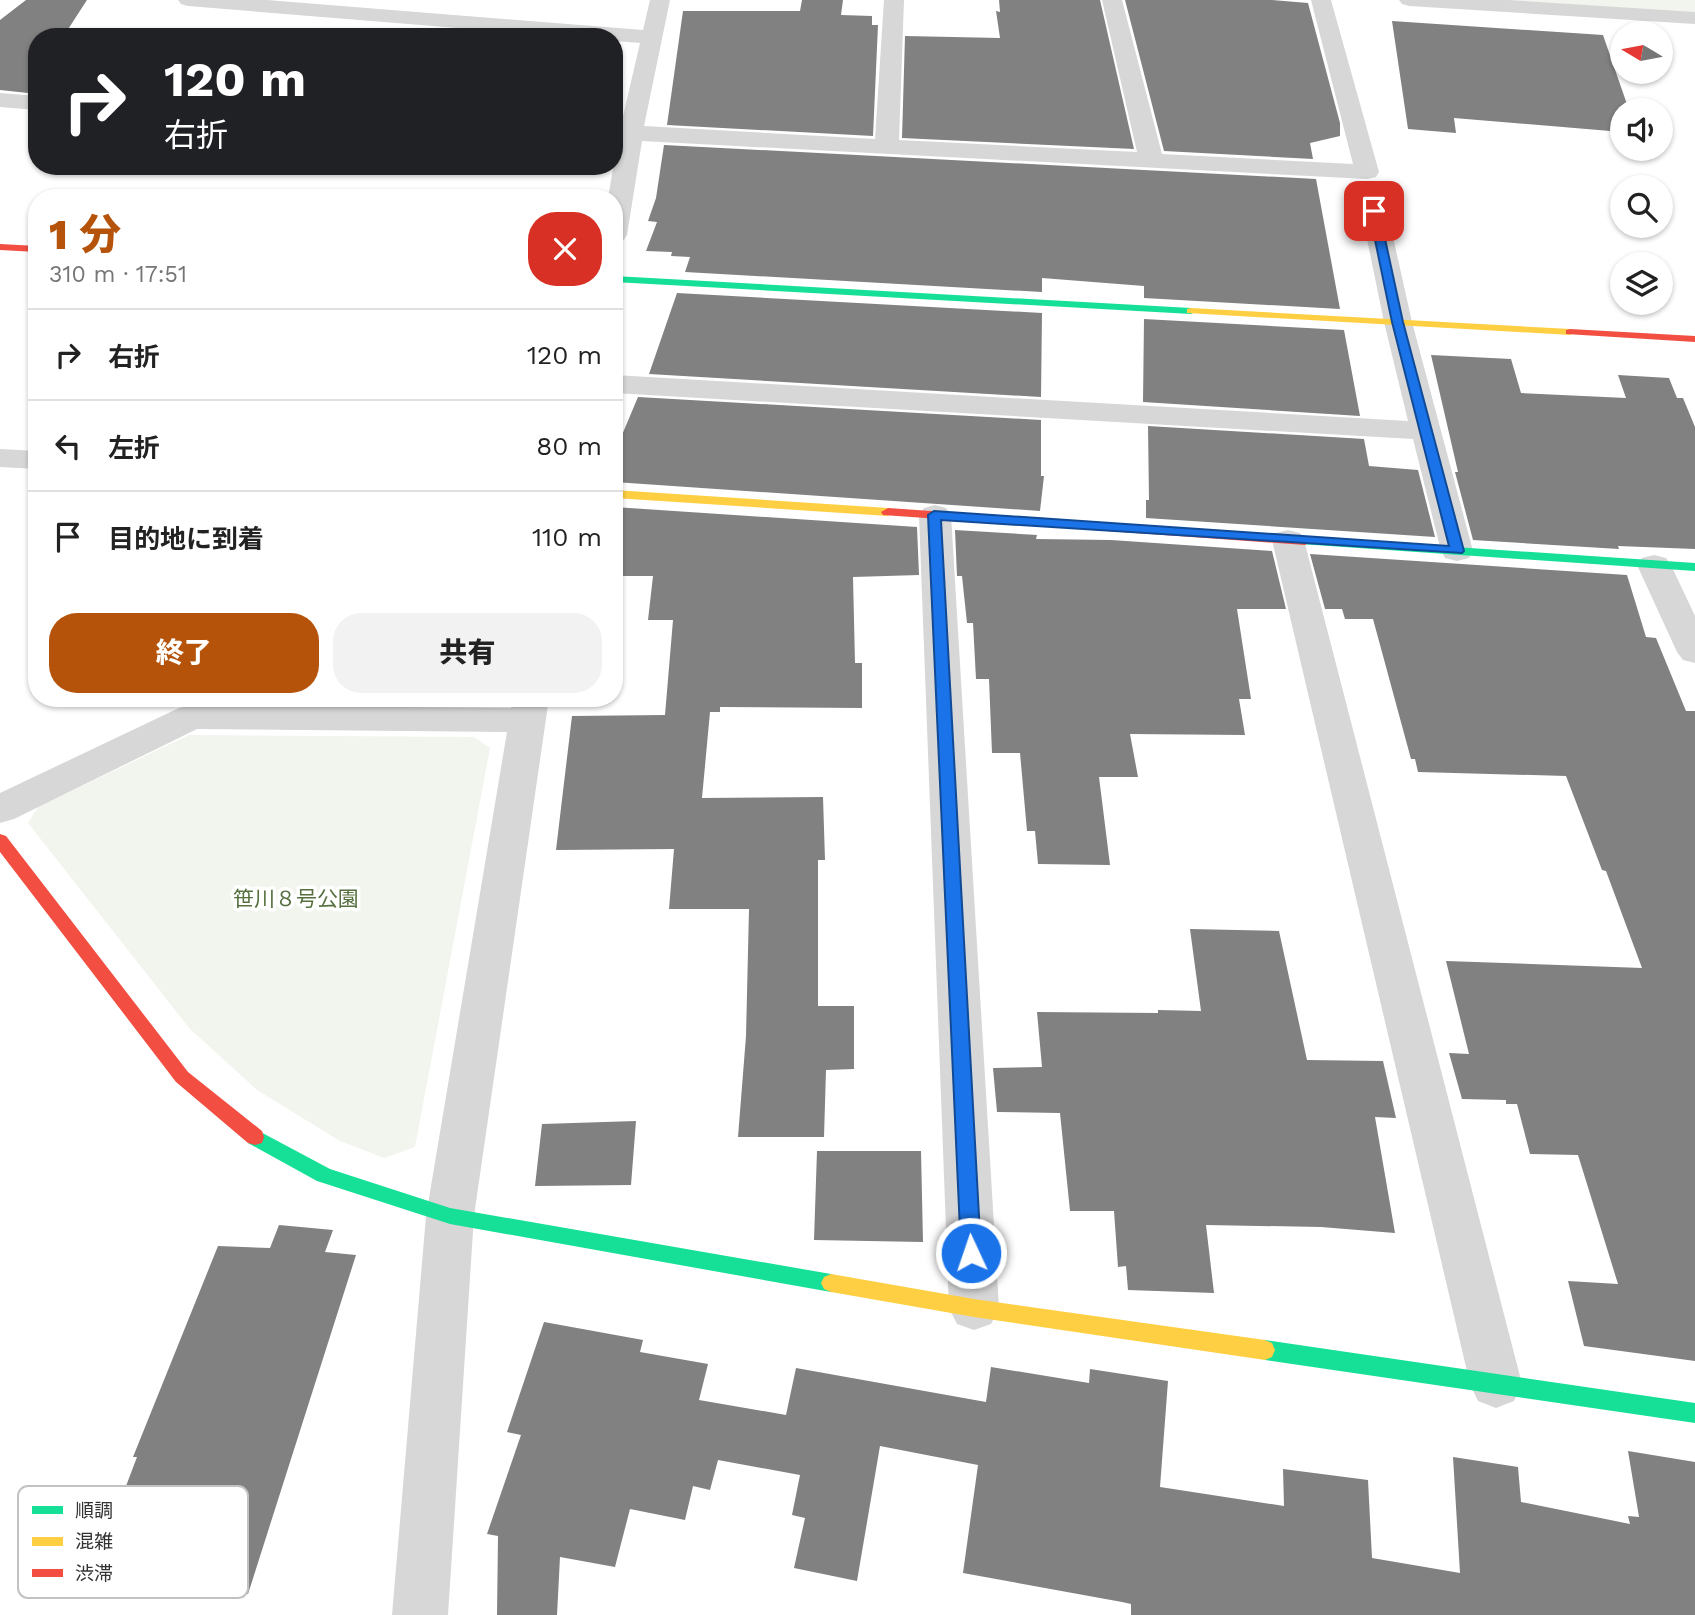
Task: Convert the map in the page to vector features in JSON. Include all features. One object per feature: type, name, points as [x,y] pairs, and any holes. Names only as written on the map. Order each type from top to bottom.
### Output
[{"type":"street","points":[[188,0],[538,28]]},
{"type":"street","points":[[660,0],[623,133],[1367,172],[1321,0]]},
{"type":"street","points":[[887,146],[894,0]]},
{"type":"street","points":[[1112,0],[1151,160]]},
{"type":"street","points":[[1409,0],[1695,18]]},
{"type":"street","points":[[623,35],[651,37]]},
{"type":"street","points":[[0,100],[28,102]]},
{"type":"street","points":[[1374,211],[1398,322],[1457,551]]},
{"type":"street","points":[[0,247],[28,249]]},
{"type":"street","points":[[623,279],[1695,339]]},
{"type":"street","points":[[623,385],[1426,431]]},
{"type":"street","points":[[0,458],[28,460]]},
{"type":"street","points":[[623,495],[1695,567]]},
{"type":"street","points":[[934,515],[974,1308]]},
{"type":"street","points":[[1289,540],[1496,1384]]},
{"type":"street","points":[[1654,565],[1695,652]]},
{"type":"street","points":[[0,809],[192,717],[529,709],[450,1216],[420,1615]]},
{"type":"street","points":[[0,839],[182,1077],[246,1132],[324,1175],[450,1216],[974,1308],[1695,1413]]},
{"type":"green space","points":[[1513,0],[1695,0],[1695,13]]},
{"type":"green space","name":"笹川８号公園","points":[[189,735],[474,737],[490,748],[415,1147],[384,1158],[340,1141],[257,1090],[190,1029],[28,823],[38,807]]},
{"type":"building","points":[[26,0],[87,0],[69,28],[28,28],[28,93],[0,90],[0,20]]},
{"type":"building","points":[[802,0],[843,0],[841,15],[872,16],[872,25],[878,25],[873,136],[667,125],[683,11],[800,11]]},
{"type":"building","points":[[999,0],[1100,0],[1134,149],[902,138],[905,36],[1000,38],[996,11],[1000,12]]},
{"type":"building","points":[[1125,0],[1272,0],[1308,3],[1340,123],[1340,136],[1310,143],[1313,159],[1164,151]]},
{"type":"building","points":[[1392,21],[1603,35],[1610,55],[1610,84],[1620,84],[1625,98],[1610,98],[1610,131],[1454,118],[1456,133],[1408,129]]},
{"type":"building","points":[[664,145],[1316,179],[1340,309],[1144,298],[1144,286],[1042,278],[1042,292],[685,272],[690,257],[671,256],[672,252],[646,251],[657,222],[648,221],[656,198]]},
{"type":"building","points":[[677,293],[1042,313],[1041,397],[649,374]]},
{"type":"building","points":[[1144,319],[1344,330],[1360,416],[1143,402]]},
{"type":"building","points":[[1431,355],[1511,359],[1521,393],[1626,398],[1618,375],[1669,378],[1677,398],[1683,398],[1695,427],[1695,549],[1618,546],[1619,549],[1473,540],[1455,472],[1458,472]]},
{"type":"building","points":[[638,397],[1041,420],[1041,476],[1044,476],[1040,511],[623,483],[623,433]]},
{"type":"building","points":[[1148,426],[1364,439],[1369,466],[1418,470],[1435,537],[1146,518],[1146,500],[1149,500]]},
{"type":"building","points":[[623,508],[917,527],[919,575],[853,577],[855,663],[862,663],[862,708],[720,707],[720,712],[710,712],[702,798],[823,797],[825,860],[818,860],[818,1006],[854,1006],[854,1069],[826,1070],[824,1137],[738,1137],[746,1036],[749,909],[669,909],[674,849],[556,850],[572,716],[665,715],[673,620],[648,620],[653,576],[623,576]]},
{"type":"building","points":[[955,530],[1037,535],[1036,539],[1111,540],[1272,551],[1286,609],[1237,609],[1251,699],[1239,699],[1245,735],[1130,734],[1138,777],[1099,777],[1110,865],[1038,864],[1035,831],[1027,831],[1020,753],[992,753],[989,679],[976,679],[973,623],[967,623],[962,576],[957,576]]},
{"type":"building","points":[[1310,554],[1627,575],[1646,637],[1656,638],[1686,711],[1695,711],[1695,1361],[1584,1346],[1568,1281],[1618,1284],[1578,1155],[1530,1154],[1517,1104],[1506,1104],[1506,1100],[1462,1099],[1449,1053],[1469,1054],[1446,961],[1642,968],[1606,871],[1602,870],[1566,776],[1418,772],[1415,759],[1411,759],[1373,619],[1345,619],[1342,609],[1325,609]]},
{"type":"building","points":[[1190,929],[1279,931],[1307,1060],[1383,1061],[1396,1118],[1375,1117],[1395,1233],[1321,1227],[1206,1225],[1214,1293],[1128,1290],[1126,1266],[1118,1267],[1114,1211],[1070,1211],[1060,1113],[997,1112],[993,1068],[1042,1067],[1037,1012],[1201,1011]]},
{"type":"building","points":[[636,1121],[631,1185],[535,1186],[542,1124]]},
{"type":"building","points":[[817,1151],[921,1151],[923,1242],[814,1240]]},
{"type":"building","points":[[279,1225],[333,1230],[325,1252],[356,1255],[248,1594],[248,1486],[126,1486],[137,1457],[133,1457],[218,1246],[270,1248]]},
{"type":"building","points":[[544,1322],[643,1340],[640,1352],[708,1364],[699,1400],[786,1415],[796,1368],[986,1402],[991,1367],[1089,1383],[1090,1369],[1168,1381],[1160,1487],[1284,1506],[1283,1469],[1368,1480],[1372,1558],[1460,1573],[1453,1457],[1518,1467],[1521,1502],[1630,1524],[1628,1516],[1639,1517],[1628,1451],[1695,1462],[1695,1615],[1131,1615],[1131,1604],[963,1573],[978,1465],[880,1446],[857,1581],[794,1568],[805,1518],[792,1515],[800,1475],[718,1460],[710,1490],[693,1486],[685,1520],[630,1509],[615,1567],[560,1557],[557,1615],[497,1615],[498,1536],[487,1534],[521,1435],[507,1432]]},
{"type":"traffic: fast","points":[[623,279],[1191,311]]},
{"type":"traffic: fast","points":[[1305,541],[1695,567]]},
{"type":"traffic: fast","points":[[255,1137],[324,1175],[450,1216],[831,1283]]},
{"type":"traffic: fast","points":[[1265,1350],[1695,1413]]},
{"type":"traffic: slow","points":[[1191,311],[1570,332]]},
{"type":"traffic: slow","points":[[623,495],[888,512]]},
{"type":"traffic: slow","points":[[831,1283],[974,1308],[1265,1350]]},
{"type":"traffic: jam","points":[[0,247],[28,249]]},
{"type":"traffic: jam","points":[[1570,332],[1695,339]]},
{"type":"traffic: jam","points":[[888,512],[1305,541]]},
{"type":"traffic: jam","points":[[0,840],[182,1077],[255,1137]]},
{"type":"route","points":[[971,1253],[934,515],[1457,551],[1398,322],[1374,211]]}]
